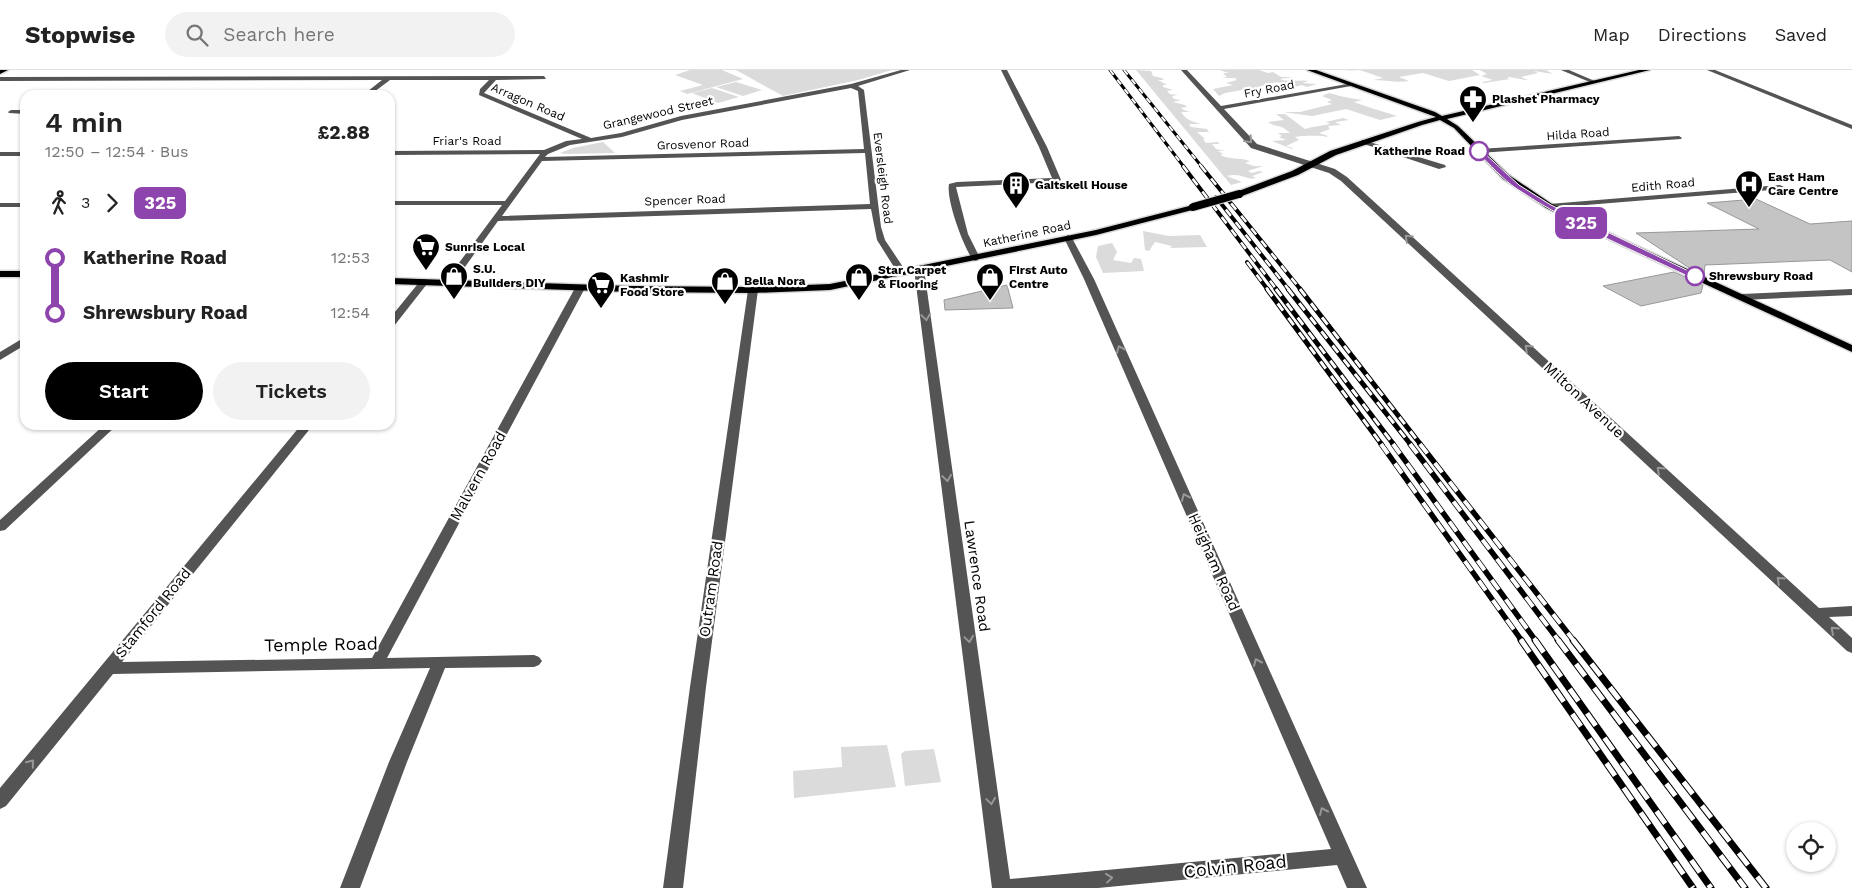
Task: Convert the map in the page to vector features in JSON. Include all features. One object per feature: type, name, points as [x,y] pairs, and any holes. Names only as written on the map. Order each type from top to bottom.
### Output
[{"type":"main road","points":[[0,72],[5,70]]},
{"type":"main road","points":[[1310,70],[1442,117],[1456,127],[1517,186],[1549,206],[1617,240],[1852,349]]},
{"type":"main road","name":"Katherine Road","points":[[395,281],[580,288],[753,290],[830,288],[1068,238],[1194,207],[1239,194],[1292,174],[1333,153],[1442,117],[1647,70]]},
{"type":"main road","points":[[0,274],[20,274]]},
{"type":"street","points":[[336,78],[348,70]]},
{"type":"street","name":"Grangewood Street","points":[[545,152],[569,143],[622,135],[681,118],[852,86],[907,70]]},
{"type":"street","points":[[976,258],[967,239],[952,186],[957,184],[1057,180],[1043,146],[1004,70]]},
{"type":"street","name":"Milton Avenue","points":[[1184,70],[1254,146],[1338,174],[1852,647]]},
{"type":"street","points":[[1564,70],[1594,82]]},
{"type":"street","points":[[1710,70],[1852,127]]},
{"type":"street","name":"Arragon Road","points":[[496,77],[483,89],[481,94],[589,140]]},
{"type":"street","points":[[373,90],[389,78]]},
{"type":"street","name":"Arragon Road","points":[[0,79],[544,78]]},
{"type":"street","name":"Fry Road","points":[[1220,108],[1351,84]]},
{"type":"street","name":"Eversleigh Road","points":[[852,86],[860,90],[880,240],[902,272]]},
{"type":"street","points":[[11,112],[20,112]]},
{"type":"street","name":"Hilda Road","points":[[1479,151],[1679,138]]},
{"type":"street","points":[[1364,142],[1442,167]]},
{"type":"street","name":"Grosvenor Road","points":[[540,159],[868,150]]},
{"type":"street","points":[[449,283],[545,152]]},
{"type":"street","name":"Friar's Road","points":[[395,153],[545,152]]},
{"type":"street","points":[[0,154],[20,154]]},
{"type":"street","name":"Edith Road","points":[[1549,206],[1780,187]]},
{"type":"street","points":[[395,203],[508,203]]},
{"type":"street","points":[[0,205],[20,204]]},
{"type":"street","name":"Spencer Road","points":[[496,219],[875,206]]},
{"type":"street","name":"Heigham Road","points":[[1068,238],[1089,279],[1357,888]]},
{"type":"street","name":"Lawrence Road","points":[[919,269],[1002,888]]},
{"type":"street","points":[[395,318],[424,282]]},
{"type":"street","name":"Malvern Road","points":[[376,664],[580,288]]},
{"type":"street","name":"Outram Road","points":[[673,888],[698,687],[753,290]]},
{"type":"street","points":[[1742,297],[1852,292]]},
{"type":"street","points":[[0,357],[20,343]]},
{"type":"street","points":[[0,526],[106,430]]},
{"type":"street","name":"Stamford Road","points":[[0,801],[303,430]]},
{"type":"street","points":[[1816,613],[1852,611]]},
{"type":"street","name":"Temple Road","points":[[108,668],[534,661]]},
{"type":"street","points":[[350,888],[398,762],[440,662]]},
{"type":"street","name":"Colvin Road","points":[[1008,888],[1342,856]]},
{"type":"shaded area","points":[[690,70],[722,70],[743,79],[687,94],[680,91],[703,85],[675,75]]},
{"type":"shaded area","points":[[736,70],[892,70],[858,80],[783,96]]},
{"type":"shaded area","points":[[1136,70],[1151,71],[1153,76],[1164,80],[1158,80],[1167,85],[1163,85],[1163,87],[1173,90],[1167,91],[1170,94],[1178,95],[1172,96],[1174,99],[1181,100],[1173,102],[1185,105],[1187,107],[1181,108],[1190,112],[1181,112],[1183,115],[1201,124],[1189,124],[1191,127],[1207,129],[1209,132],[1197,132],[1205,139],[1203,139],[1206,143],[1218,142],[1219,144],[1212,144],[1216,149],[1225,151],[1218,151],[1223,154],[1220,155],[1250,161],[1245,163],[1254,166],[1263,166],[1248,171],[1252,173],[1263,172],[1252,176],[1256,178],[1252,179],[1236,175],[1227,176],[1242,182],[1231,185]]},
{"type":"shaded area","points":[[1219,70],[1273,72],[1281,77],[1294,77],[1280,79],[1283,80],[1309,81],[1302,83],[1317,84],[1307,87],[1302,85],[1294,87],[1277,82],[1257,87],[1264,90],[1253,88],[1225,93],[1219,96],[1213,89],[1233,85],[1226,83],[1237,80],[1235,78],[1222,78],[1227,77],[1223,73],[1229,73]]},
{"type":"shaded area","points":[[1360,70],[1472,70],[1480,75],[1449,81],[1423,73],[1399,77],[1409,81],[1396,82],[1373,80],[1383,78]]},
{"type":"shaded area","points":[[1480,70],[1546,70],[1553,74],[1534,71],[1538,73],[1521,77],[1528,80],[1509,77],[1507,78],[1510,79],[1484,83],[1482,82],[1493,80],[1481,76],[1487,74]]},
{"type":"shaded area","points":[[736,82],[762,90],[743,96],[716,87]]},
{"type":"shaded area","points":[[712,88],[739,97],[718,103],[692,93]]},
{"type":"shaded area","points":[[1329,93],[1362,100],[1354,102],[1397,116],[1380,120],[1346,109],[1312,116],[1283,112],[1300,112],[1332,104],[1327,102],[1332,100],[1322,96]]},
{"type":"shaded area","points":[[1276,114],[1285,114],[1305,129],[1330,124],[1326,122],[1343,118],[1349,120],[1335,122],[1341,125],[1328,126],[1330,129],[1319,133],[1328,136],[1326,137],[1295,137],[1299,140],[1286,146],[1292,149],[1272,141],[1286,140],[1279,137],[1282,136],[1278,133],[1290,133],[1268,122],[1284,120]]},
{"type":"shaded area","points":[[603,142],[615,153],[560,153],[573,148]]},
{"type":"shaded area","points":[[1143,231],[1169,236],[1200,235],[1207,247],[1170,248],[1172,246],[1155,242],[1149,251],[1145,250]]},
{"type":"shaded area","points":[[1112,243],[1117,252],[1113,260],[1131,263],[1134,258],[1141,259],[1144,271],[1103,273],[1096,257],[1098,246]]},
{"type":"shaded area","points":[[887,745],[896,787],[794,798],[793,771],[842,767],[841,747]]},
{"type":"shaded area","points":[[934,749],[941,782],[905,786],[901,754],[905,751]]},
{"type":"building","points":[[1756,199],[1810,224],[1852,221],[1852,272],[1830,260],[1705,265],[1704,275],[1691,269],[1636,233],[1759,229],[1707,203]]},
{"type":"building","points":[[1674,272],[1703,285],[1701,293],[1641,306],[1603,286]]},
{"type":"building","name":"First Auto Centre","points":[[1007,285],[1013,308],[945,310],[944,300]]},
{"type":"railway","points":[[1110,70],[1184,167]]},
{"type":"railway","points":[[1124,70],[1202,167]]},
{"type":"railway","points":[[1183,166],[1277,290]]},
{"type":"railway","points":[[1201,166],[1301,290]]},
{"type":"railway","points":[[1216,197],[1289,290]]},
{"type":"railway","points":[[1247,262],[1268,290]]},
{"type":"railway","points":[[1267,289],[1382,445]]},
{"type":"railway","points":[[1276,289],[1394,445]]},
{"type":"railway","points":[[1288,289],[1411,445]]},
{"type":"railway","points":[[1300,289],[1421,445]]},
{"type":"railway","points":[[1381,444],[1522,641]]},
{"type":"railway","points":[[1393,444],[1536,641]]},
{"type":"railway","points":[[1410,444],[1559,641]]},
{"type":"railway","points":[[1420,444],[1574,641]]},
{"type":"railway","points":[[1521,640],[1693,888]]},
{"type":"railway","points":[[1535,640],[1711,888]]},
{"type":"railway","points":[[1558,640],[1745,888]]},
{"type":"railway","points":[[1573,640],[1766,888]]},
{"type":"bus line","name":"325","points":[[1479,151],[1517,186],[1549,206],[1695,276]]},
{"type":"place","name":"Plashet Pharmacy","points":[[1473,123]]},
{"type":"place","name":"Katherine Road","points":[[1479,151]]},
{"type":"place","name":"East Ham Care Centre","points":[[1749,208]]},
{"type":"place","name":"Gaitskell House","points":[[1016,209]]},
{"type":"place","name":"Sunrise Local","points":[[426,271]]},
{"type":"place","name":"Shrewsbury Road","points":[[1695,276]]},
{"type":"place","name":"S.U. Builders DIY","points":[[454,300]]},
{"type":"place","name":"Star Carpet & Flooring","points":[[859,301]]},
{"type":"place","name":"First Auto Centre","points":[[990,301]]},
{"type":"place","name":"Bella Nora","points":[[725,305]]},
{"type":"place","name":"Kashmir Food Store","points":[[601,309]]}]
